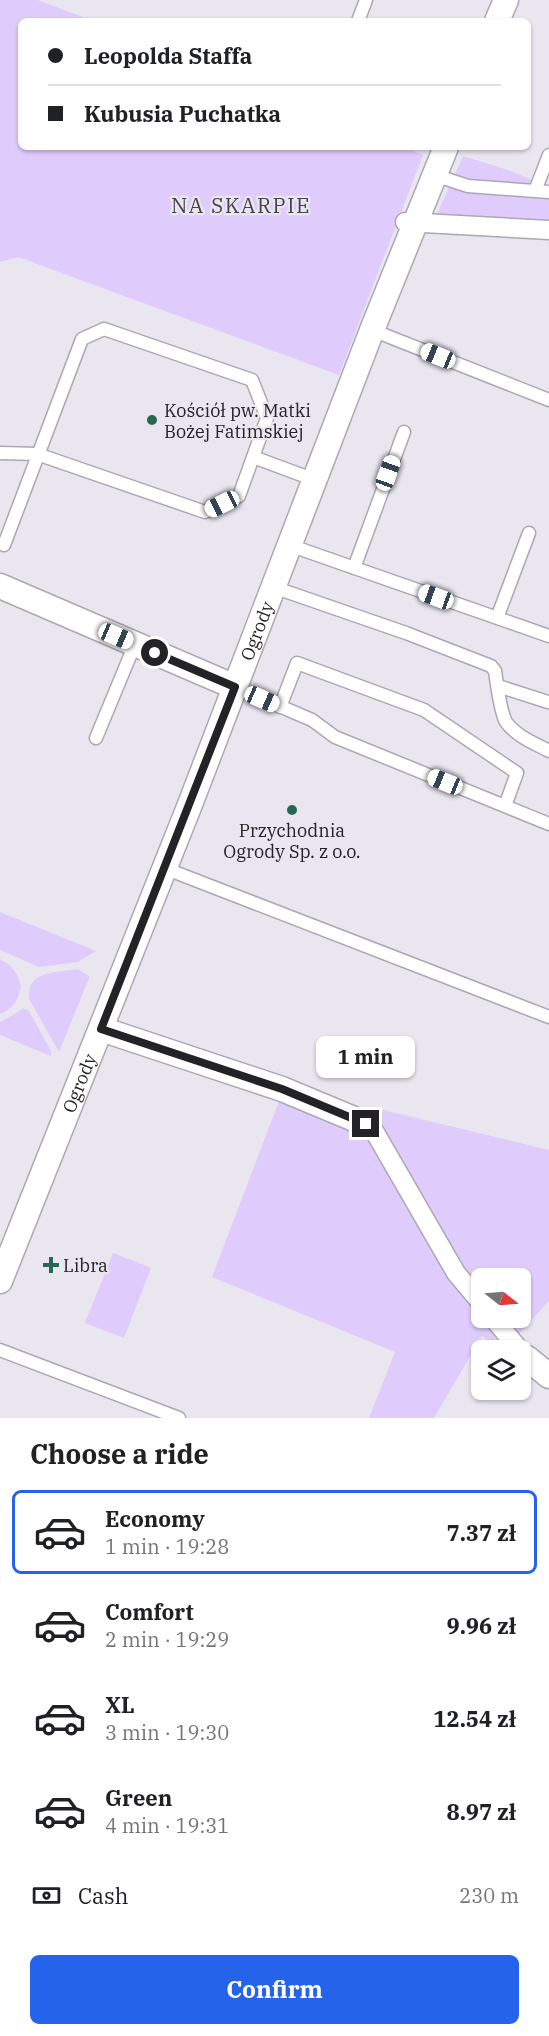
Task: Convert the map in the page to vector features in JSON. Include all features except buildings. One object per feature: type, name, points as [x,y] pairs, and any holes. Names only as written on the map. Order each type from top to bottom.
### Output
[{"type":"street","points":[[498,18],[506,0]]},
{"type":"street","name":"Ogrody","points":[[0,1281],[235,687],[372,330],[409,222],[434,175],[440,150]]},
{"type":"street","points":[[409,222],[549,230]]},
{"type":"street","points":[[0,586],[235,687]]},
{"type":"street","points":[[101,1029],[282,1089],[366,1124],[373,1129],[456,1273],[471,1291]]},
{"type":"street","points":[[501,1328],[511,1340]]},
{"type":"street","points":[[531,1361],[549,1376]]},
{"type":"lane","points":[[359,18],[366,0]]},
{"type":"lane","points":[[535,191],[549,155]]},
{"type":"lane","points":[[434,175],[468,186],[549,192]]},
{"type":"lane","points":[[0,453],[37,454],[205,512],[239,496],[267,418],[252,380],[104,329],[82,339],[37,454],[4,545]]},
{"type":"lane","points":[[372,330],[549,400]]},
{"type":"lane","points":[[354,568],[404,432]]},
{"type":"lane","points":[[253,457],[315,480]]},
{"type":"lane","points":[[497,618],[529,533]]},
{"type":"lane","points":[[289,545],[497,618],[548,633]]},
{"type":"lane","points":[[273,586],[491,666],[495,671],[505,720],[513,729],[549,751]]},
{"type":"lane","points":[[96,738],[135,644]]},
{"type":"lane","points":[[280,707],[297,663],[424,710],[517,773],[505,806]]},
{"type":"lane","points":[[498,686],[548,702]]},
{"type":"lane","points":[[235,687],[312,720],[335,737],[549,824]]},
{"type":"lane","points":[[164,868],[549,1017]]},
{"type":"lane","points":[[0,1350],[179,1418]]},
{"type":"shaded area","points":[[0,0],[38,0],[85,18],[18,18],[18,150],[411,150],[423,155],[339,375],[18,257],[0,262]]},
{"type":"shaded area","points":[[463,156],[508,170],[549,187],[549,222],[437,214]]},
{"type":"shaded area","points":[[0,912],[96,951],[78,962],[39,967],[0,950]]},
{"type":"shaded area","points":[[0,960],[14,970],[21,987],[14,1004],[0,1014]]},
{"type":"shaded area","points":[[77,969],[89,978],[59,1052],[29,999],[29,990],[37,978]]},
{"type":"shaded area","points":[[23,1008],[29,1011],[51,1051],[51,1056],[0,1035],[0,1022]]},
{"type":"shaded area","points":[[279,1101],[363,1136],[383,1110],[549,1150],[549,1301],[531,1321],[531,1268],[471,1268],[471,1328],[525,1328],[510,1340],[487,1340],[482,1336],[480,1340],[471,1340],[471,1355],[434,1418],[369,1418],[395,1352],[212,1277]]},
{"type":"shaded area","points":[[113,1253],[151,1268],[124,1338],[85,1323]]},
{"type":"place","name":"Kościół pw. Matki Bożej Fatimskiej","points":[[152,420]]},
{"type":"place","name":"Przychodnia Ogrody Sp. z o.o.","points":[[292,810]]},
{"type":"place","name":"Libra","points":[[51,1265]]},
{"type":"district","name":"NA SKARPIE","points":[[241,205]]},
{"type":"route","points":[[155,653],[235,687],[101,1029],[282,1089],[366,1124]]}]
